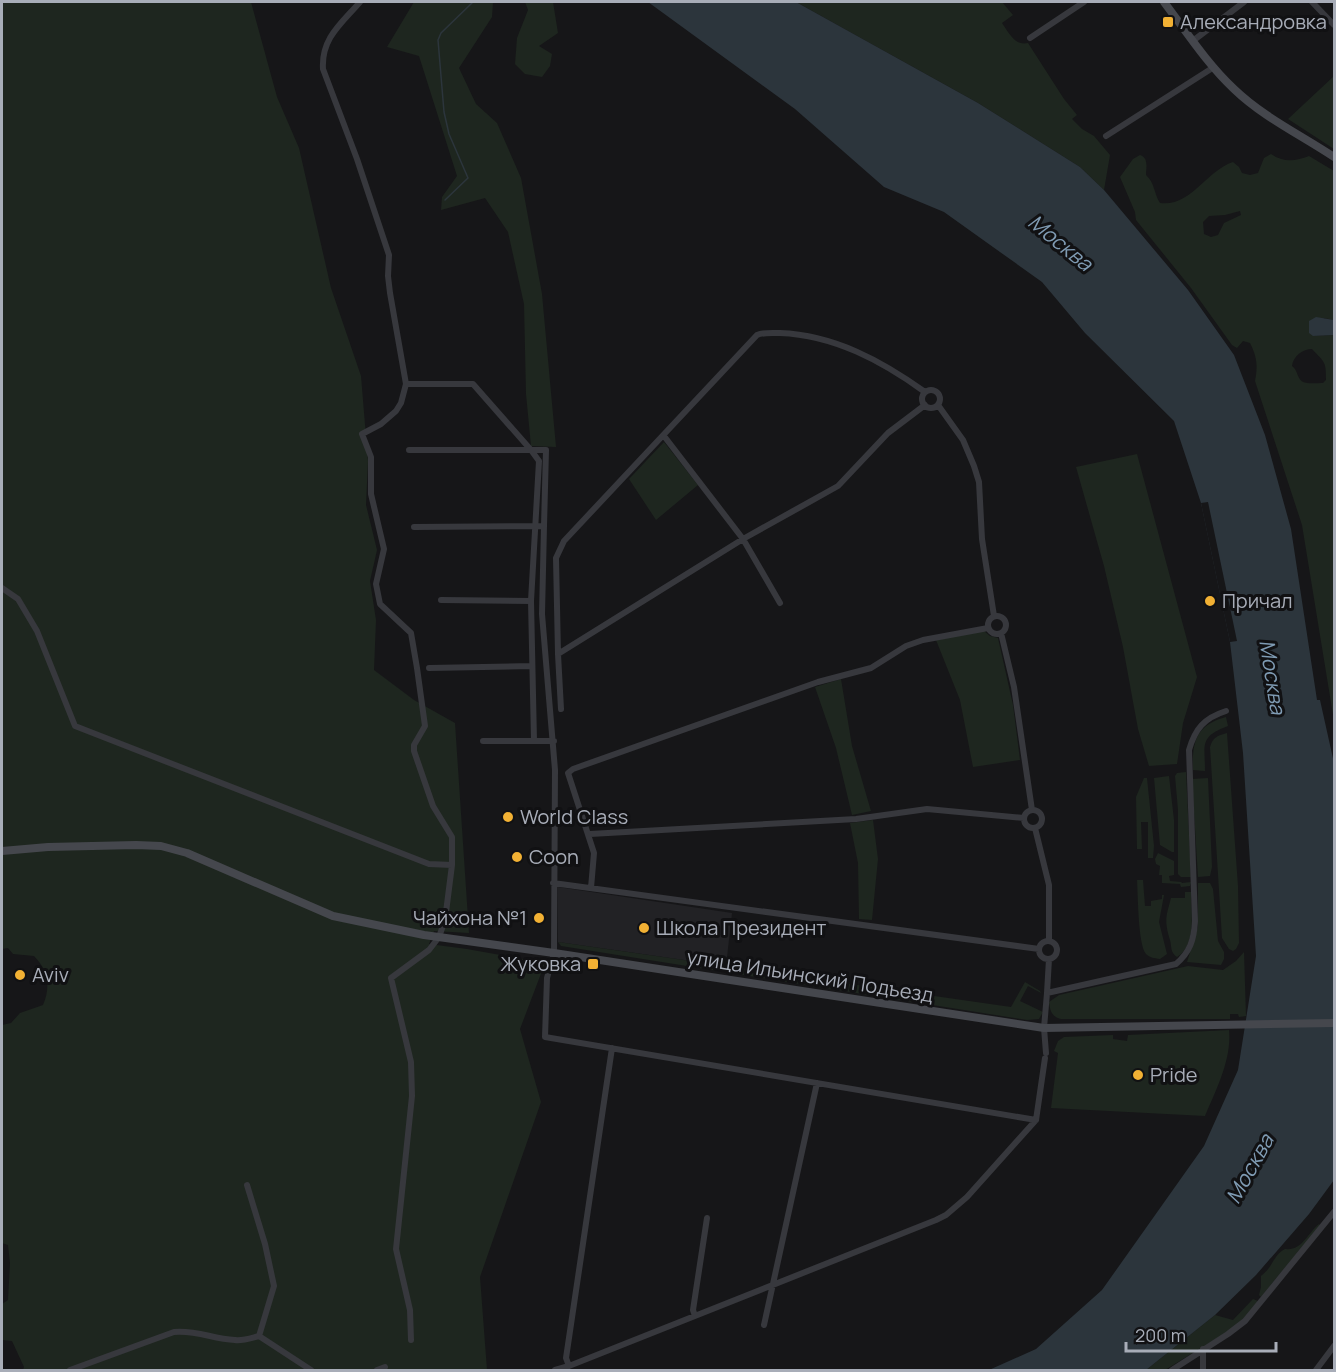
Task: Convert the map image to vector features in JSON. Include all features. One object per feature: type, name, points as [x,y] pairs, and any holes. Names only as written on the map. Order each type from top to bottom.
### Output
[{"type":"main road","points":[[1164,2],[1214,67],[1241,95],[1335,157]]},
{"type":"main road","name":"улица Ильинский Подъезд","points":[[2,851],[48,847],[161,846],[187,853],[333,916],[439,937],[1044,1028],[1335,1023]]},
{"type":"street","points":[[360,2],[326,42],[322,56],[323,69],[357,159],[389,255],[390,293],[406,384],[401,403],[396,411],[381,424],[362,434],[371,457],[371,494],[384,549],[376,584],[380,604],[411,633],[425,726],[414,746],[414,751],[433,806],[452,837],[452,865],[445,920],[439,937],[429,950],[391,978],[411,1062],[412,1096],[396,1249],[410,1310],[411,1340]]},
{"type":"street","points":[[1030,38],[1084,2]]},
{"type":"street","points":[[1194,40],[1244,2]]},
{"type":"street","points":[[1312,2],[1335,26]]},
{"type":"street","points":[[1106,136],[1214,67]]},
{"type":"street","points":[[561,709],[556,558],[564,541],[757,335],[763,333],[800,335],[856,351],[894,370],[925,392]]},
{"type":"street","points":[[406,384],[473,384],[539,461],[531,601],[534,741]]},
{"type":"street","points":[[925,392],[931,390],[939,394],[938,405]]},
{"type":"street","points":[[925,392],[922,400],[925,405],[930,408],[938,405]]},
{"type":"street","points":[[558,654],[743,539],[837,486],[888,433],[925,405]]},
{"type":"street","points":[[938,405],[963,440],[979,482],[982,539],[994,616]]},
{"type":"street","points":[[664,436],[743,539],[780,603]]},
{"type":"street","points":[[409,450],[546,450],[542,614],[554,741],[554,953],[547,978],[545,1037],[1036,1120]]},
{"type":"street","points":[[414,527],[544,526]]},
{"type":"street","points":[[2,588],[18,599],[37,631],[75,726],[429,864],[452,865]]},
{"type":"street","points":[[441,600],[531,601]]},
{"type":"street","points":[[994,616],[1002,618],[1006,623],[1001,633],[992,633],[988,628],[988,622],[994,616]]},
{"type":"street","points":[[591,888],[594,853],[590,834],[568,773],[573,769],[818,682],[872,668],[913,643],[933,637],[988,628]]},
{"type":"street","points":[[1001,633],[1014,687],[1032,810]]},
{"type":"street","points":[[429,668],[532,666]]},
{"type":"street","points":[[1047,993],[1176,964],[1185,956],[1192,942],[1195,921],[1189,750],[1200,725],[1213,715],[1226,711]]},
{"type":"street","points":[[483,741],[554,741]]},
{"type":"street","points":[[590,834],[856,819],[927,809],[1024,818]]},
{"type":"street","points":[[1032,810],[1040,813],[1041,824],[1035,828],[1029,827],[1024,818],[1027,812],[1032,810]]},
{"type":"street","points":[[1035,828],[1049,885],[1049,941]]},
{"type":"street","points":[[553,883],[1039,949]]},
{"type":"street","points":[[1049,941],[1055,943],[1057,952],[1054,957],[1048,959],[1043,957],[1039,949],[1044,942],[1049,941]]},
{"type":"street","points":[[555,1371],[946,1215],[967,1197],[1036,1120],[1046,1056],[1044,1028],[1048,959]]},
{"type":"street","points":[[569,1366],[566,1359],[612,1048]]},
{"type":"street","points":[[764,1325],[817,1083]]},
{"type":"street","points":[[248,1185],[274,1286],[259,1336]]},
{"type":"street","points":[[1172,1371],[1245,1321],[1335,1212]]},
{"type":"street","points":[[695,1316],[693,1310],[707,1218]]},
{"type":"street","points":[[70,1371],[174,1332],[192,1330],[238,1340],[259,1336],[311,1371]]},
{"type":"street","points":[[1316,1371],[1335,1346]]},
{"type":"street","points":[[1203,1349],[1203,1371]]},
{"type":"street","points":[[89,1363],[92,1371]]},
{"type":"street","points":[[377,1371],[385,1368]]},
{"type":"shaded area","points":[[2,2],[251,2],[277,97],[299,148],[331,288],[361,376],[368,461],[366,505],[377,550],[370,581],[376,620],[374,670],[414,700],[455,723],[469,933],[434,931],[429,944],[545,963],[520,1029],[541,1102],[480,1277],[487,1370],[23,1370],[24,1367],[12,1341],[2,1340],[2,1304],[8,1300],[10,1263],[8,1245],[2,1243],[2,1025],[11,1023],[20,1013],[43,1005],[47,992],[47,979],[39,961],[34,956],[13,954],[8,948],[2,949]]},
{"type":"shaded area","points":[[414,2],[493,2],[492,17],[459,68],[476,104],[497,123],[521,178],[542,294],[556,447],[531,446],[526,394],[524,304],[508,232],[485,198],[441,210],[442,197],[457,176],[419,56],[387,47]]},
{"type":"shaded area","points":[[525,2],[553,2],[558,33],[539,46],[552,54],[550,66],[542,77],[525,74],[515,64],[517,38],[528,10]]},
{"type":"shaded area","points":[[796,2],[1002,2],[1013,15],[1002,23],[1007,31],[1019,43],[1028,43],[1077,115],[1072,119],[1094,136],[1110,155],[1104,190],[1080,167],[978,103]]},
{"type":"shaded area","points":[[1334,76],[1334,149],[1288,119]]},
{"type":"shaded area","points":[[1271,154],[1290,160],[1309,156],[1334,171],[1334,320],[1324,318],[1313,336],[1334,335],[1334,721],[1302,525],[1255,381],[1256,361],[1252,348],[1250,343],[1243,341],[1237,348],[1232,345],[1191,288],[1136,220],[1135,212],[1120,177],[1133,159],[1140,155],[1143,156],[1146,163],[1146,175],[1160,203],[1171,203],[1181,200],[1223,167],[1233,162],[1242,173],[1250,175],[1258,173],[1264,158]],"holes":[[[1240,211],[1241,215],[1224,223],[1218,235],[1211,237],[1204,234],[1203,222],[1209,216]],[[1312,349],[1325,366],[1326,380],[1323,383],[1303,382],[1292,366],[1299,354]]]},
{"type":"shaded area","points":[[664,442],[698,485],[656,520],[629,479]]},
{"type":"shaded area","points":[[1137,454],[1197,677],[1183,723],[1177,764],[1149,766],[1138,729],[1123,647],[1104,566],[1076,467]]},
{"type":"shaded area","points":[[984,631],[998,638],[1013,705],[1020,760],[973,767],[960,700],[936,640]]},
{"type":"shaded area","points":[[841,679],[852,746],[871,811],[852,815],[836,748],[815,687]]},
{"type":"shaded area","points":[[1226,717],[1228,726],[1212,734],[1206,742],[1205,771],[1193,770],[1195,743],[1198,736],[1208,725]]},
{"type":"shaded area","points":[[1227,733],[1238,886],[1239,943],[1233,951],[1222,938],[1210,747],[1216,737]]},
{"type":"shaded area","points":[[1186,772],[1191,877],[1181,877],[1178,874],[1178,810],[1175,776],[1177,773]]},
{"type":"shaded area","points":[[1169,776],[1174,820],[1174,852],[1160,845],[1154,778]]},
{"type":"shaded area","points":[[1144,778],[1147,778],[1154,846],[1153,858],[1148,858],[1148,822],[1141,822],[1142,849],[1137,849],[1136,797]]},
{"type":"shaded area","points":[[1208,778],[1212,867],[1210,876],[1198,877],[1192,779]]},
{"type":"shaded area","points":[[873,820],[878,859],[872,920],[859,919],[858,863],[850,823]]},
{"type":"shaded area","points":[[1158,853],[1174,861],[1174,875],[1169,876],[1170,881],[1191,882],[1190,886],[1181,887],[1180,884],[1162,883],[1162,875],[1159,875],[1160,866],[1156,864],[1155,859]]},
{"type":"shaded area","points":[[1137,880],[1143,880],[1145,906],[1151,906],[1151,901],[1162,899],[1164,895],[1159,922],[1167,954],[1160,959],[1152,958],[1143,949]]},
{"type":"shaded area","points":[[1198,883],[1210,883],[1213,889],[1218,941],[1224,952],[1221,965],[1187,962],[1198,927]]},
{"type":"shaded area","name":"Школа Президент","points":[[558,887],[732,913],[726,966],[558,942]]},
{"type":"shaded area","points":[[1185,892],[1191,892],[1192,927],[1188,945],[1177,957],[1172,950],[1166,919],[1171,898],[1185,898]]},
{"type":"shaded area","points":[[558,942],[1011,1007],[1025,982],[1041,993],[1028,986],[1020,1001],[1043,1012],[1039,1019],[1027,1020],[561,946]]},
{"type":"shaded area","points":[[1244,952],[1246,1016],[1239,1017],[1238,1014],[1230,1014],[1230,1019],[1061,1019],[1052,1013],[1050,1008],[1049,1002],[1059,995],[1188,966],[1223,970]]},
{"type":"shaded area","name":"Pride","points":[[1229,1030],[1226,1063],[1205,1116],[1051,1108],[1058,1053],[1054,1051],[1058,1041],[1064,1037],[1113,1035],[1113,1039],[1127,1041],[1128,1035]]},
{"type":"shaded area","points":[[1319,1224],[1261,1297],[1259,1295],[1261,1276],[1278,1254],[1285,1249],[1300,1245]]},
{"type":"shaded area","points":[[1253,1299],[1258,1301],[1241,1322],[1227,1332],[1165,1370],[1146,1370],[1215,1315],[1233,1320]]},
{"type":"water","name":"Москва","points":[[648,2],[796,2],[978,103],[1080,167],[1104,190],[1188,290],[1234,355],[1265,435],[1291,529],[1317,700],[1320,700],[1334,763],[1334,1180],[1309,1214],[1256,1275],[1215,1315],[1146,1370],[989,1370],[1036,1349],[1102,1290],[1204,1146],[1238,1070],[1256,956],[1243,753],[1230,642],[1201,503],[1174,421],[1085,333],[1042,282],[944,212],[884,187],[795,109]]},
{"type":"water","points":[[1316,317],[1334,320],[1334,335],[1313,336],[1309,333],[1309,321]]},
{"type":"pier","points":[[1208,502],[1237,641],[1230,642],[1201,503]]},
{"type":"waterway","points":[[445,200],[468,178],[449,134],[444,112],[438,40],[441,33],[473,2]]},
{"type":"place","name":"Александровка","points":[[1168,22]]},
{"type":"place","name":"Причал","points":[[1210,601]]},
{"type":"place","name":"World Class","points":[[508,817]]},
{"type":"place","name":"Coon","points":[[517,857]]},
{"type":"place","name":"Чайхона №1","points":[[539,918]]},
{"type":"place","name":"Школа Президент","points":[[644,928]]},
{"type":"place","name":"Жуковка","points":[[593,964]]},
{"type":"place","name":"Aviv","points":[[20,975]]},
{"type":"place","name":"Pride","points":[[1138,1075]]}]
